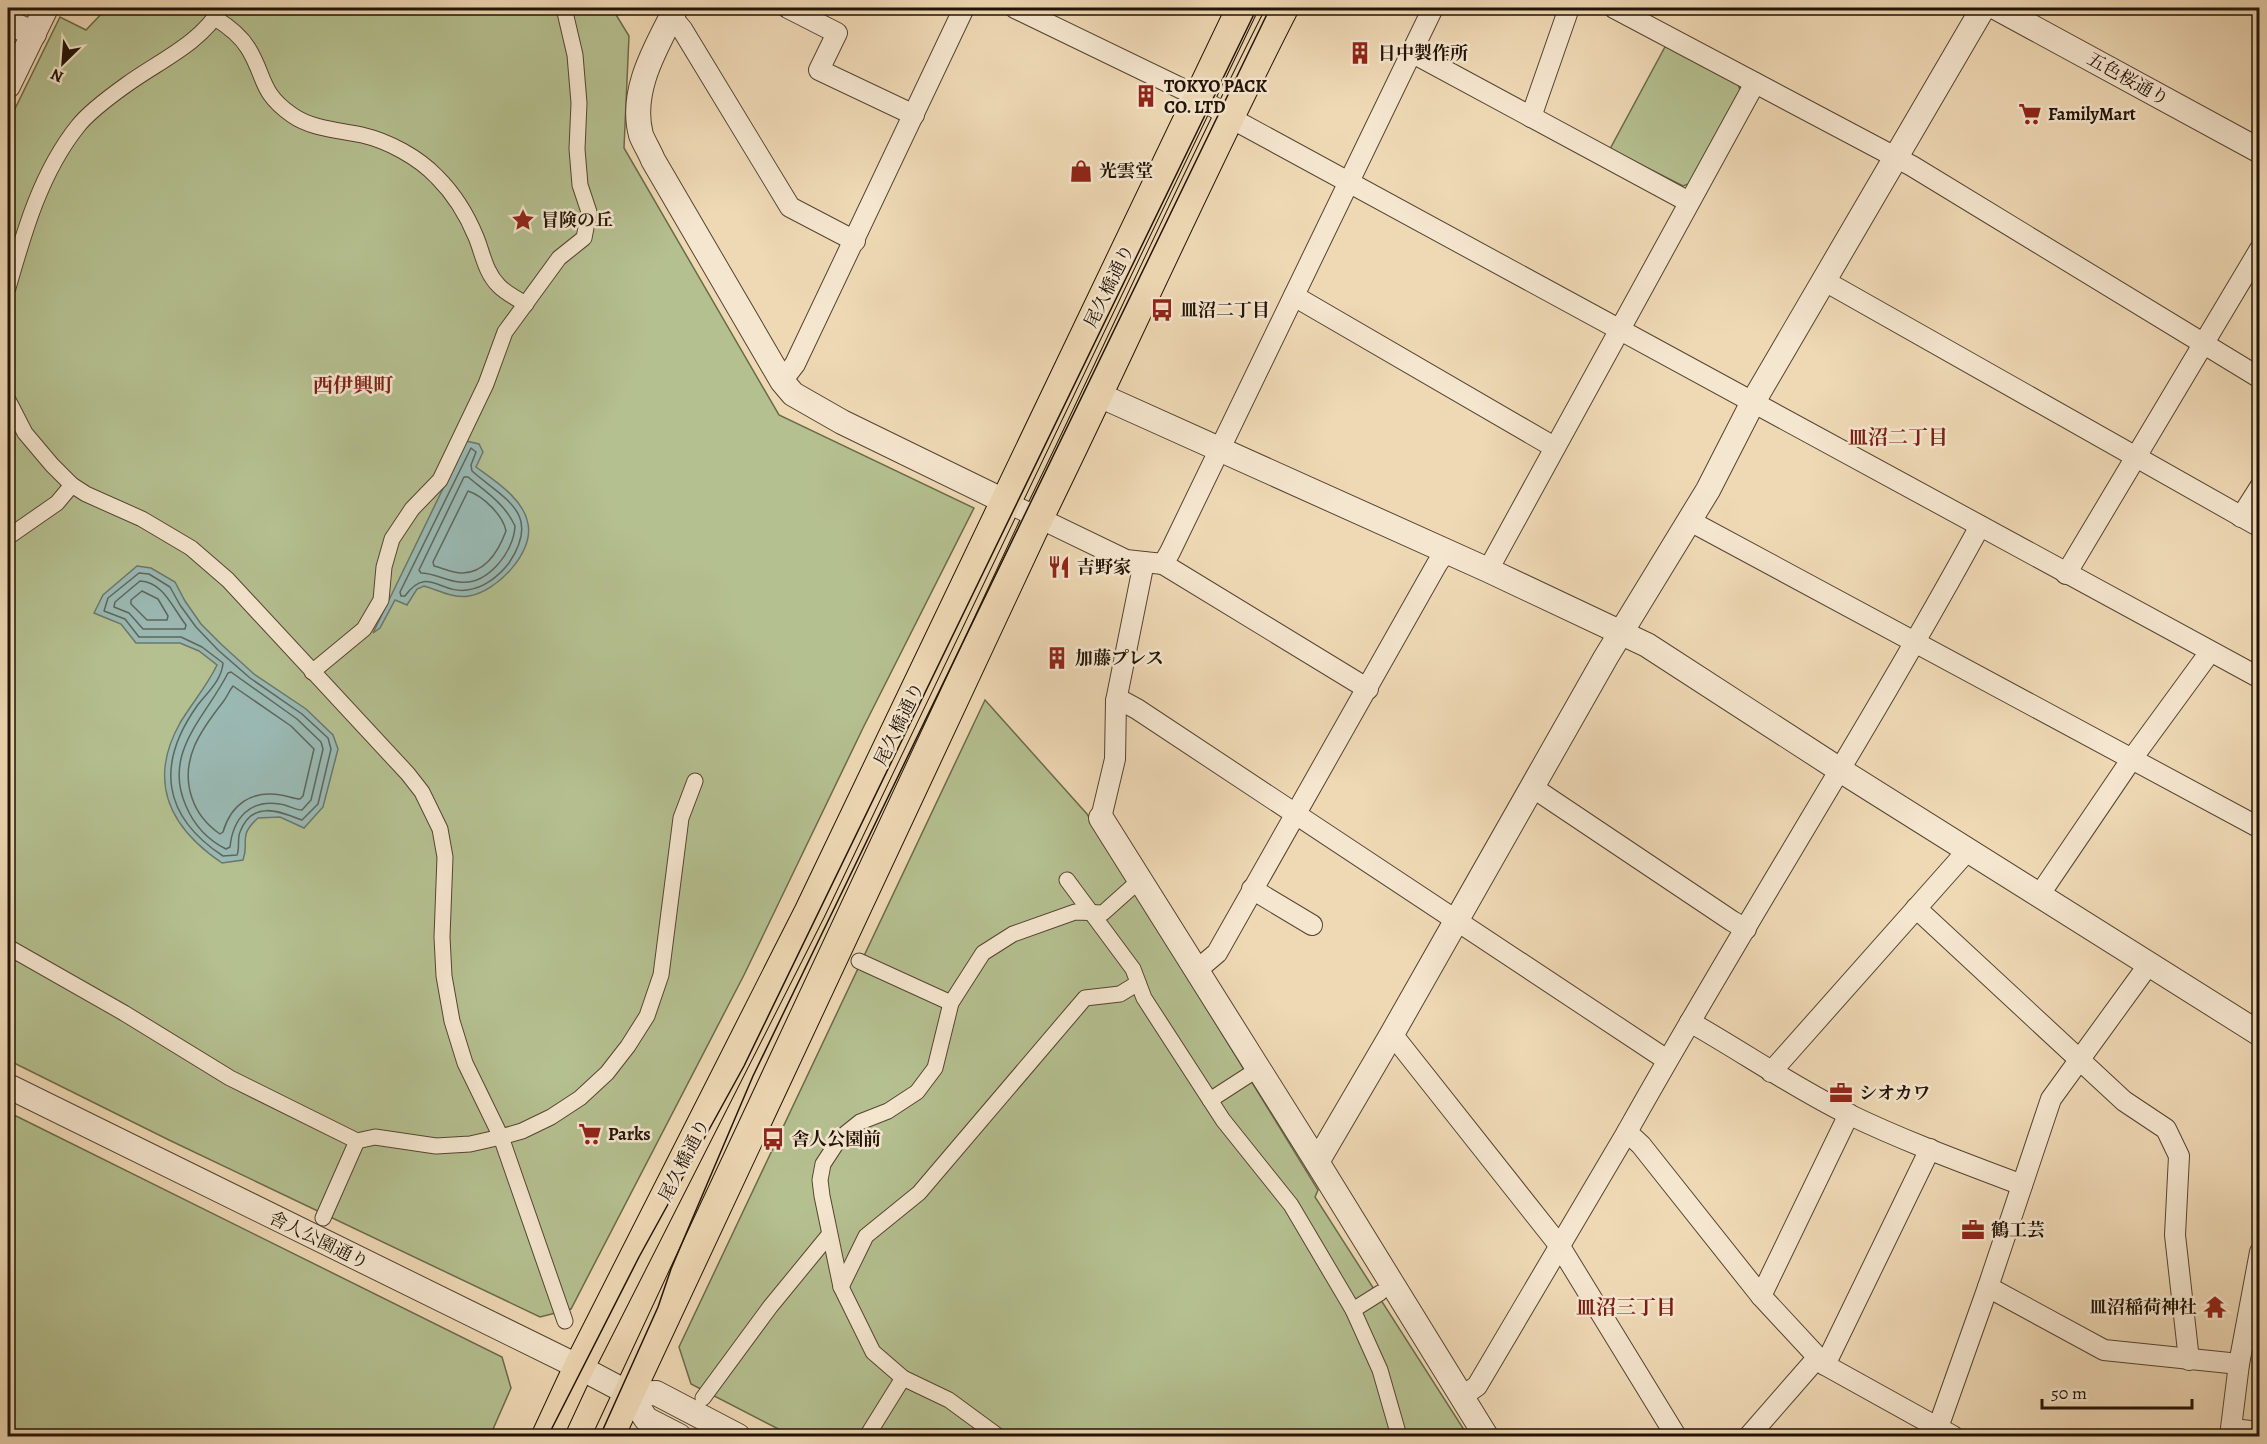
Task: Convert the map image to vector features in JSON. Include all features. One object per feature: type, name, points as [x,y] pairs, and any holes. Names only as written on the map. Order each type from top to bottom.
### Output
[{"type":"main road","name":"尾久橋通り","points":[[547,1437],[579,1368],[810,911],[1242,8]]},
{"type":"main road","name":"尾久橋通り","points":[[609,1437],[1038,518],[1099,395],[1227,116],[1283,8]]},
{"type":"street","points":[[8,86],[46,8]]},
{"type":"street","points":[[312,672],[364,629],[381,600],[384,567],[392,539],[412,509],[440,480],[486,384],[505,332],[559,258],[584,238],[589,212],[580,185],[577,149],[579,103],[575,55],[564,8]]},
{"type":"street","points":[[788,8],[837,33],[819,70],[914,115]]},
{"type":"street","points":[[782,381],[795,364],[964,8]]},
{"type":"street","points":[[1015,8],[1199,97],[1227,116],[1496,264],[2259,678]]},
{"type":"street","points":[[1433,8],[1220,450],[1154,563],[1116,701],[1115,759],[1101,818],[1486,1437]]},
{"type":"street","points":[[1531,117],[1569,8]]},
{"type":"street","points":[[1614,8],[1895,156],[2259,378]]},
{"type":"street","points":[[1317,1162],[1620,632],[1708,490],[1753,402],[1983,8]]},
{"type":"street","name":"五色桜通り","points":[[1997,8],[2259,151]]},
{"type":"street","points":[[674,12],[682,29],[790,207],[855,241]]},
{"type":"street","points":[[674,12],[641,84],[639,107],[641,135],[782,381],[793,393],[842,422],[1126,561],[1154,563],[1368,689]]},
{"type":"street","points":[[9,278],[47,173],[79,125],[127,84],[180,51],[218,13],[249,49],[264,86],[277,103],[294,116],[314,126],[365,136],[388,144],[436,175],[466,216],[477,238],[486,268],[499,287],[525,304]]},
{"type":"street","points":[[8,22],[34,34]]},
{"type":"street","points":[[1411,52],[1689,202]]},
{"type":"street","points":[[1488,570],[1755,83]]},
{"type":"street","points":[[2066,574],[2259,249]]},
{"type":"street","points":[[1823,280],[2259,527]]},
{"type":"street","points":[[1294,296],[1554,447]]},
{"type":"street","points":[[1099,395],[1488,570],[1647,645],[1840,770],[2259,1034]]},
{"type":"street","points":[[8,400],[25,434],[72,484],[86,494],[142,519],[191,548],[228,580],[408,774],[422,792],[440,829],[445,857],[442,937],[444,976],[452,1021],[465,1063],[501,1137],[565,1321]]},
{"type":"street","points":[[8,537],[57,502],[72,484]]},
{"type":"street","points":[[2241,517],[2259,487]]},
{"type":"street","points":[[1690,521],[2259,828]]},
{"type":"street","points":[[1461,1397],[1477,1386],[1667,1060],[1840,770],[1980,525]]},
{"type":"street","points":[[1197,970],[1217,953],[1446,551]]},
{"type":"street","points":[[2040,894],[2131,760],[2210,652]]},
{"type":"street","points":[[1116,701],[1124,702],[1137,709],[1667,1060]]},
{"type":"street","points":[[8,947],[124,1013],[230,1078],[357,1141],[375,1137],[436,1146],[470,1144],[501,1137],[522,1131],[551,1117],[580,1098],[607,1073],[647,1016],[661,975],[681,818],[695,781]]},
{"type":"street","points":[[1532,787],[1746,929]]},
{"type":"street","points":[[1771,1072],[1968,850]]},
{"type":"street","points":[[998,1437],[949,1400],[903,1378],[873,1352],[841,1287],[820,1180],[823,1164],[840,1138],[860,1122],[888,1111],[917,1092],[935,1068],[951,1003],[983,953],[1013,934],[1075,912],[1103,913],[1141,879]]},
{"type":"street","points":[[1067,880],[1133,969],[1144,998],[1223,1120],[1291,1205],[1353,1310],[1380,1370],[1399,1437]]},
{"type":"street","points":[[1252,889],[1312,925]]},
{"type":"street","points":[[1916,908],[2124,1101],[2166,1129],[2179,1156],[2175,1235],[2189,1360]]},
{"type":"street","points":[[859,961],[951,1003]]},
{"type":"street","points":[[1627,1132],[1641,1145],[1761,1296],[1821,1361],[1942,1434],[2051,1099],[2149,964]]},
{"type":"street","points":[[841,1287],[866,1236],[919,1192],[1085,998],[1120,994],[1138,983]]},
{"type":"street","points":[[1690,1022],[1771,1072],[1849,1114],[2022,1185]]},
{"type":"street","points":[[1392,1034],[1559,1245],[1676,1437]]},
{"type":"street","points":[[1210,1100],[1258,1069]]},
{"type":"street","name":"舎人公園通り","points":[[8,1086],[630,1394],[656,1393],[738,1437]]},
{"type":"street","points":[[1761,1296],[1849,1114]]},
{"type":"street","points":[[322,1218],[357,1141]]},
{"type":"street","points":[[1749,1437],[1821,1361],[1930,1149]]},
{"type":"street","points":[[703,1398],[770,1307],[829,1235]]},
{"type":"street","points":[[2259,1252],[2239,1364],[2231,1433],[2259,1432]]},
{"type":"street","points":[[1988,1287],[2104,1350],[2239,1364]]},
{"type":"street","points":[[1353,1310],[1380,1293]]},
{"type":"street","points":[[867,1437],[903,1378]]},
{"type":"street","points":[[630,1394],[646,1419],[679,1437]]},
{"type":"green space","points":[[107,8],[612,8],[629,36],[624,148],[779,415],[974,508],[863,728],[744,975],[571,1309],[540,1317],[169,1140],[8,1060],[8,123],[60,17],[86,30]]},
{"type":"green space","points":[[1666,45],[1738,84],[1741,93],[1691,183],[1683,186],[1610,149]]},
{"type":"green space","points":[[985,700],[1087,814],[1318,1190],[1315,1197],[1468,1436],[792,1436],[691,1384],[679,1347]]},
{"type":"green space","points":[[8,1112],[502,1357],[511,1388],[490,1436],[8,1436]]},
{"type":"water","points":[[466,441],[479,444],[483,452],[476,467],[508,491],[521,507],[528,524],[525,547],[511,569],[480,593],[463,597],[424,586],[417,589],[407,605],[395,600],[380,628],[373,633]]},
{"type":"water","points":[[137,566],[151,568],[175,582],[201,624],[222,645],[254,674],[306,709],[333,735],[338,749],[323,807],[304,828],[280,817],[258,818],[246,835],[243,860],[222,863],[189,835],[177,819],[169,802],[165,784],[165,765],[170,745],[180,723],[217,665],[199,651],[180,643],[136,643],[121,624],[94,613],[103,595]]},
{"type":"tram line","points":[[548,1436],[639,1257],[744,1066],[1257,8]]},
{"type":"tram line","points":[[600,1436],[658,1307],[671,1269],[753,1076],[1270,8]]},
{"type":"place","name":"日中製作所","points":[[1360,53]]},
{"type":"place","name":"TOKYO PACK CO. LTD","points":[[1146,96]]},
{"type":"place","name":"FamilyMart","points":[[2030,114]]},
{"type":"place","name":"光雲堂","points":[[1081,171]]},
{"type":"place","name":"冒険の丘","points":[[523,220]]},
{"type":"place","name":"皿沼二丁目","points":[[1162,310]]},
{"type":"place","name":"吉野家","points":[[1059,567]]},
{"type":"place","name":"加藤プレス","points":[[1057,658]]},
{"type":"place","name":"シオカワ","points":[[1841,1093]]},
{"type":"place","name":"Parks","points":[[590,1134]]},
{"type":"place","name":"舎人公園前","points":[[773,1139]]},
{"type":"place","name":"鶴工芸","points":[[1973,1230]]},
{"type":"place","name":"皿沼稲荷神社","points":[[2215,1307]]},
{"type":"district","name":"西伊興町","points":[[353,385]]},
{"type":"district","name":"皿沼二丁目","points":[[1898,437]]},
{"type":"district","name":"皿沼三丁目","points":[[1626,1307]]}]
